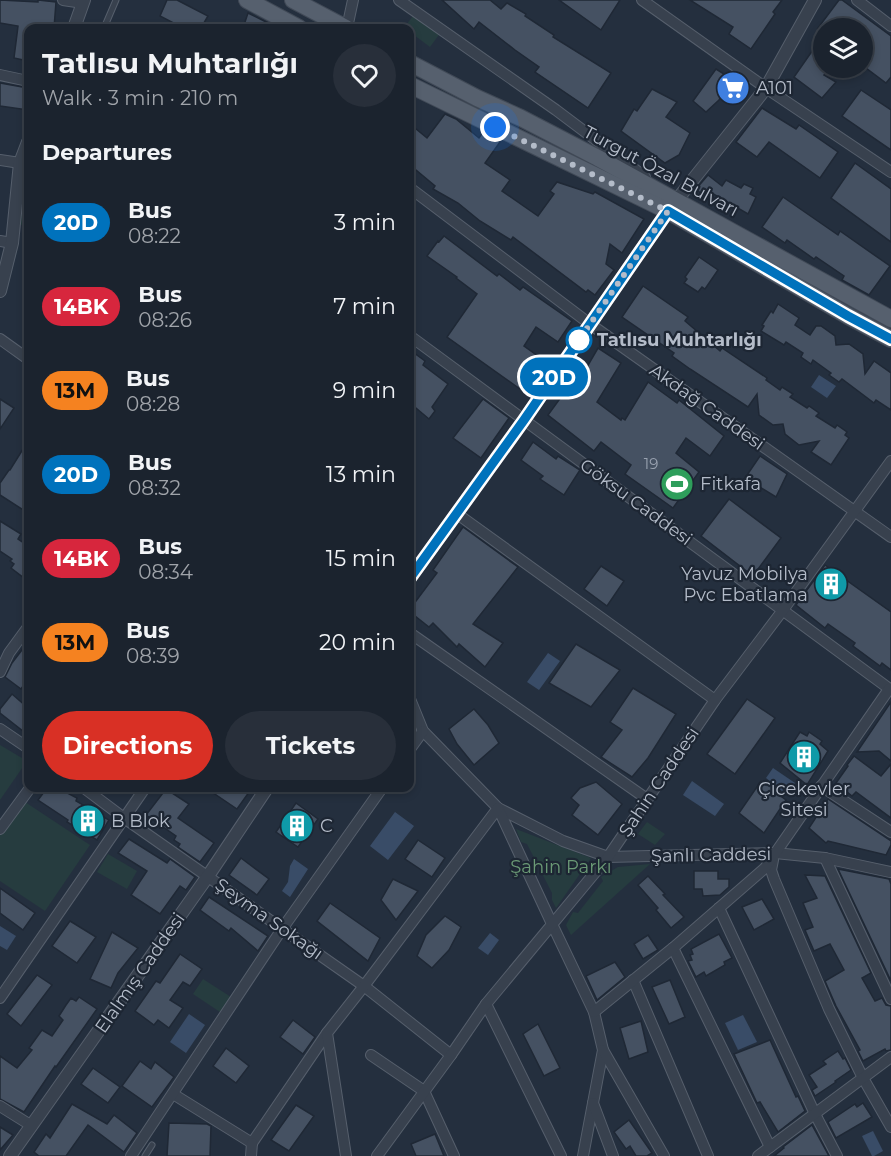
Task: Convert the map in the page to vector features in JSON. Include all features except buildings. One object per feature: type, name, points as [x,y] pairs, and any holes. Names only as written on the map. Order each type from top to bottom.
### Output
[{"type":"main road","points":[[247,0],[292,24]]},
{"type":"main road","points":[[293,0],[339,24]]},
{"type":"main road","name":"Turgut Özal Bulvarı","points":[[414,65],[521,118],[672,206],[848,316],[891,339]]},
{"type":"main road","name":"Turgut Özal Bulvarı","points":[[414,87],[672,206],[891,320]]},
{"type":"street","points":[[63,0],[84,1],[75,24]]},
{"type":"street","points":[[348,24],[352,0]]},
{"type":"street","points":[[399,0],[556,110],[672,206]]},
{"type":"street","points":[[414,572],[524,420],[672,206],[766,88],[816,0]]},
{"type":"street","points":[[857,0],[891,26]]},
{"type":"street","points":[[649,2],[766,88],[891,172]]},
{"type":"street","points":[[0,75],[24,80]]},
{"type":"street","points":[[0,291],[6,242],[20,163],[24,152]]},
{"type":"street","points":[[0,160],[20,163]]},
{"type":"street","name":"Akdağ Caddesi","points":[[414,191],[590,324],[891,537]]},
{"type":"street","points":[[0,339],[24,356]]},
{"type":"street","name":"Göksu Caddesi","points":[[414,339],[890,689]]},
{"type":"street","name":"Şahin Caddesi","points":[[376,1156],[486,1004],[608,857],[715,700],[891,460]]},
{"type":"street","points":[[456,513],[715,700]]},
{"type":"street","points":[[0,672],[9,653],[24,632]]},
{"type":"street","points":[[414,636],[647,799]]},
{"type":"street","points":[[594,1012],[673,948],[765,868],[890,689]]},
{"type":"street","name":"Şanlı Caddesi","points":[[414,709],[423,731],[498,808],[563,841],[608,857],[775,853],[825,858],[891,873],[891,867]]},
{"type":"street","points":[[0,729],[24,745]]},
{"type":"street","points":[[414,743],[423,731]]},
{"type":"street","points":[[821,786],[891,832]]},
{"type":"street","points":[[0,829],[27,792]]},
{"type":"street","name":"Şeyma Sokağı","points":[[89,792],[364,986],[451,1055]]},
{"type":"street","points":[[0,998],[142,792]]},
{"type":"street","name":"Elalmış Caddesi","points":[[10,1156],[208,876],[264,792]]},
{"type":"street","points":[[131,1156],[282,929],[379,792]]},
{"type":"street","points":[[251,1156],[252,1143],[327,1033],[498,808],[594,1012],[603,1050],[664,1156]]},
{"type":"street","points":[[775,853],[771,870],[774,879],[829,1009],[863,1078],[891,1126]]},
{"type":"street","points":[[825,858],[891,999]]},
{"type":"street","points":[[719,908],[815,1114],[837,1156]]},
{"type":"street","points":[[673,948],[770,1146]]},
{"type":"street","points":[[633,980],[708,1156]]},
{"type":"street","points":[[486,1004],[561,1156]]},
{"type":"street","points":[[327,1033],[346,1156]]},
{"type":"street","points":[[583,1156],[603,1050]]},
{"type":"street","points":[[371,1055],[424,1092],[454,1156]]},
{"type":"street","points":[[758,1156],[891,1057]]},
{"type":"street","points":[[173,1094],[252,1143]]},
{"type":"street","points":[[593,1103],[613,1156]]},
{"type":"street","points":[[0,1106],[32,1126]]},
{"type":"lane","points":[[106,24],[116,0]]},
{"type":"lane","points":[[145,1156],[152,1145]]},
{"type":"green space","points":[[415,13],[441,32],[430,47],[414,35],[414,24],[407,24]]},
{"type":"green space","points":[[24,184],[24,225],[17,224]]},
{"type":"green space","points":[[0,745],[24,759],[24,765],[0,800]]},
{"type":"green space","points":[[22,800],[90,845],[45,911],[0,881],[0,833]]},
{"type":"green space","points":[[647,822],[665,834],[655,845],[638,834]]},
{"type":"green space","name":"Şahin Parkı","points":[[516,829],[591,858],[556,908],[552,900],[552,893],[527,844],[521,842]]},
{"type":"green space","points":[[108,854],[137,871],[127,889],[97,872]]},
{"type":"green space","points":[[650,864],[571,935],[566,925],[573,912],[578,913],[603,881],[601,877],[618,867]]},
{"type":"green space","points":[[203,979],[231,997],[220,1012],[193,994]]},
{"type":"water","points":[[819,375],[836,386],[827,398],[811,387]]},
{"type":"water","points":[[548,653],[560,661],[539,690],[527,682]]},
{"type":"water","points":[[773,768],[795,783],[787,795],[766,778]]},
{"type":"water","points":[[692,781],[724,804],[715,816],[683,795]]},
{"type":"water","points":[[395,812],[414,826],[388,860],[370,846]]},
{"type":"water","points":[[294,859],[308,869],[290,897],[282,891],[288,882],[290,866]]},
{"type":"water","points":[[0,926],[16,936],[7,950],[0,946]]},
{"type":"water","points":[[490,933],[499,940],[488,955],[478,948]]},
{"type":"water","points":[[189,1014],[205,1025],[186,1053],[170,1042]]},
{"type":"water","points":[[743,1015],[757,1042],[738,1050],[725,1023]]},
{"type":"water","points":[[873,1131],[883,1151],[872,1156],[862,1136]]},
{"type":"bus line","name":"20D","points":[[414,572],[524,420],[668,211],[891,339]]},
{"type":"place","name":"A101","points":[[733,88]]},
{"type":"place","name":"Tatlısu Muhtarlığı","points":[[579,340]]},
{"type":"place","name":"Fitkafa","points":[[677,484]]},
{"type":"place","name":"Yavuz Mobilya Pvc Ebatlama","points":[[831,584]]},
{"type":"place","name":"Çicekevler Sitesi","points":[[804,757]]},
{"type":"place","name":"B Blok","points":[[88,821]]},
{"type":"place","name":"C","points":[[297,826]]},
{"type":"route","points":[[495,127],[668,211],[577,343],[579,340]]}]
